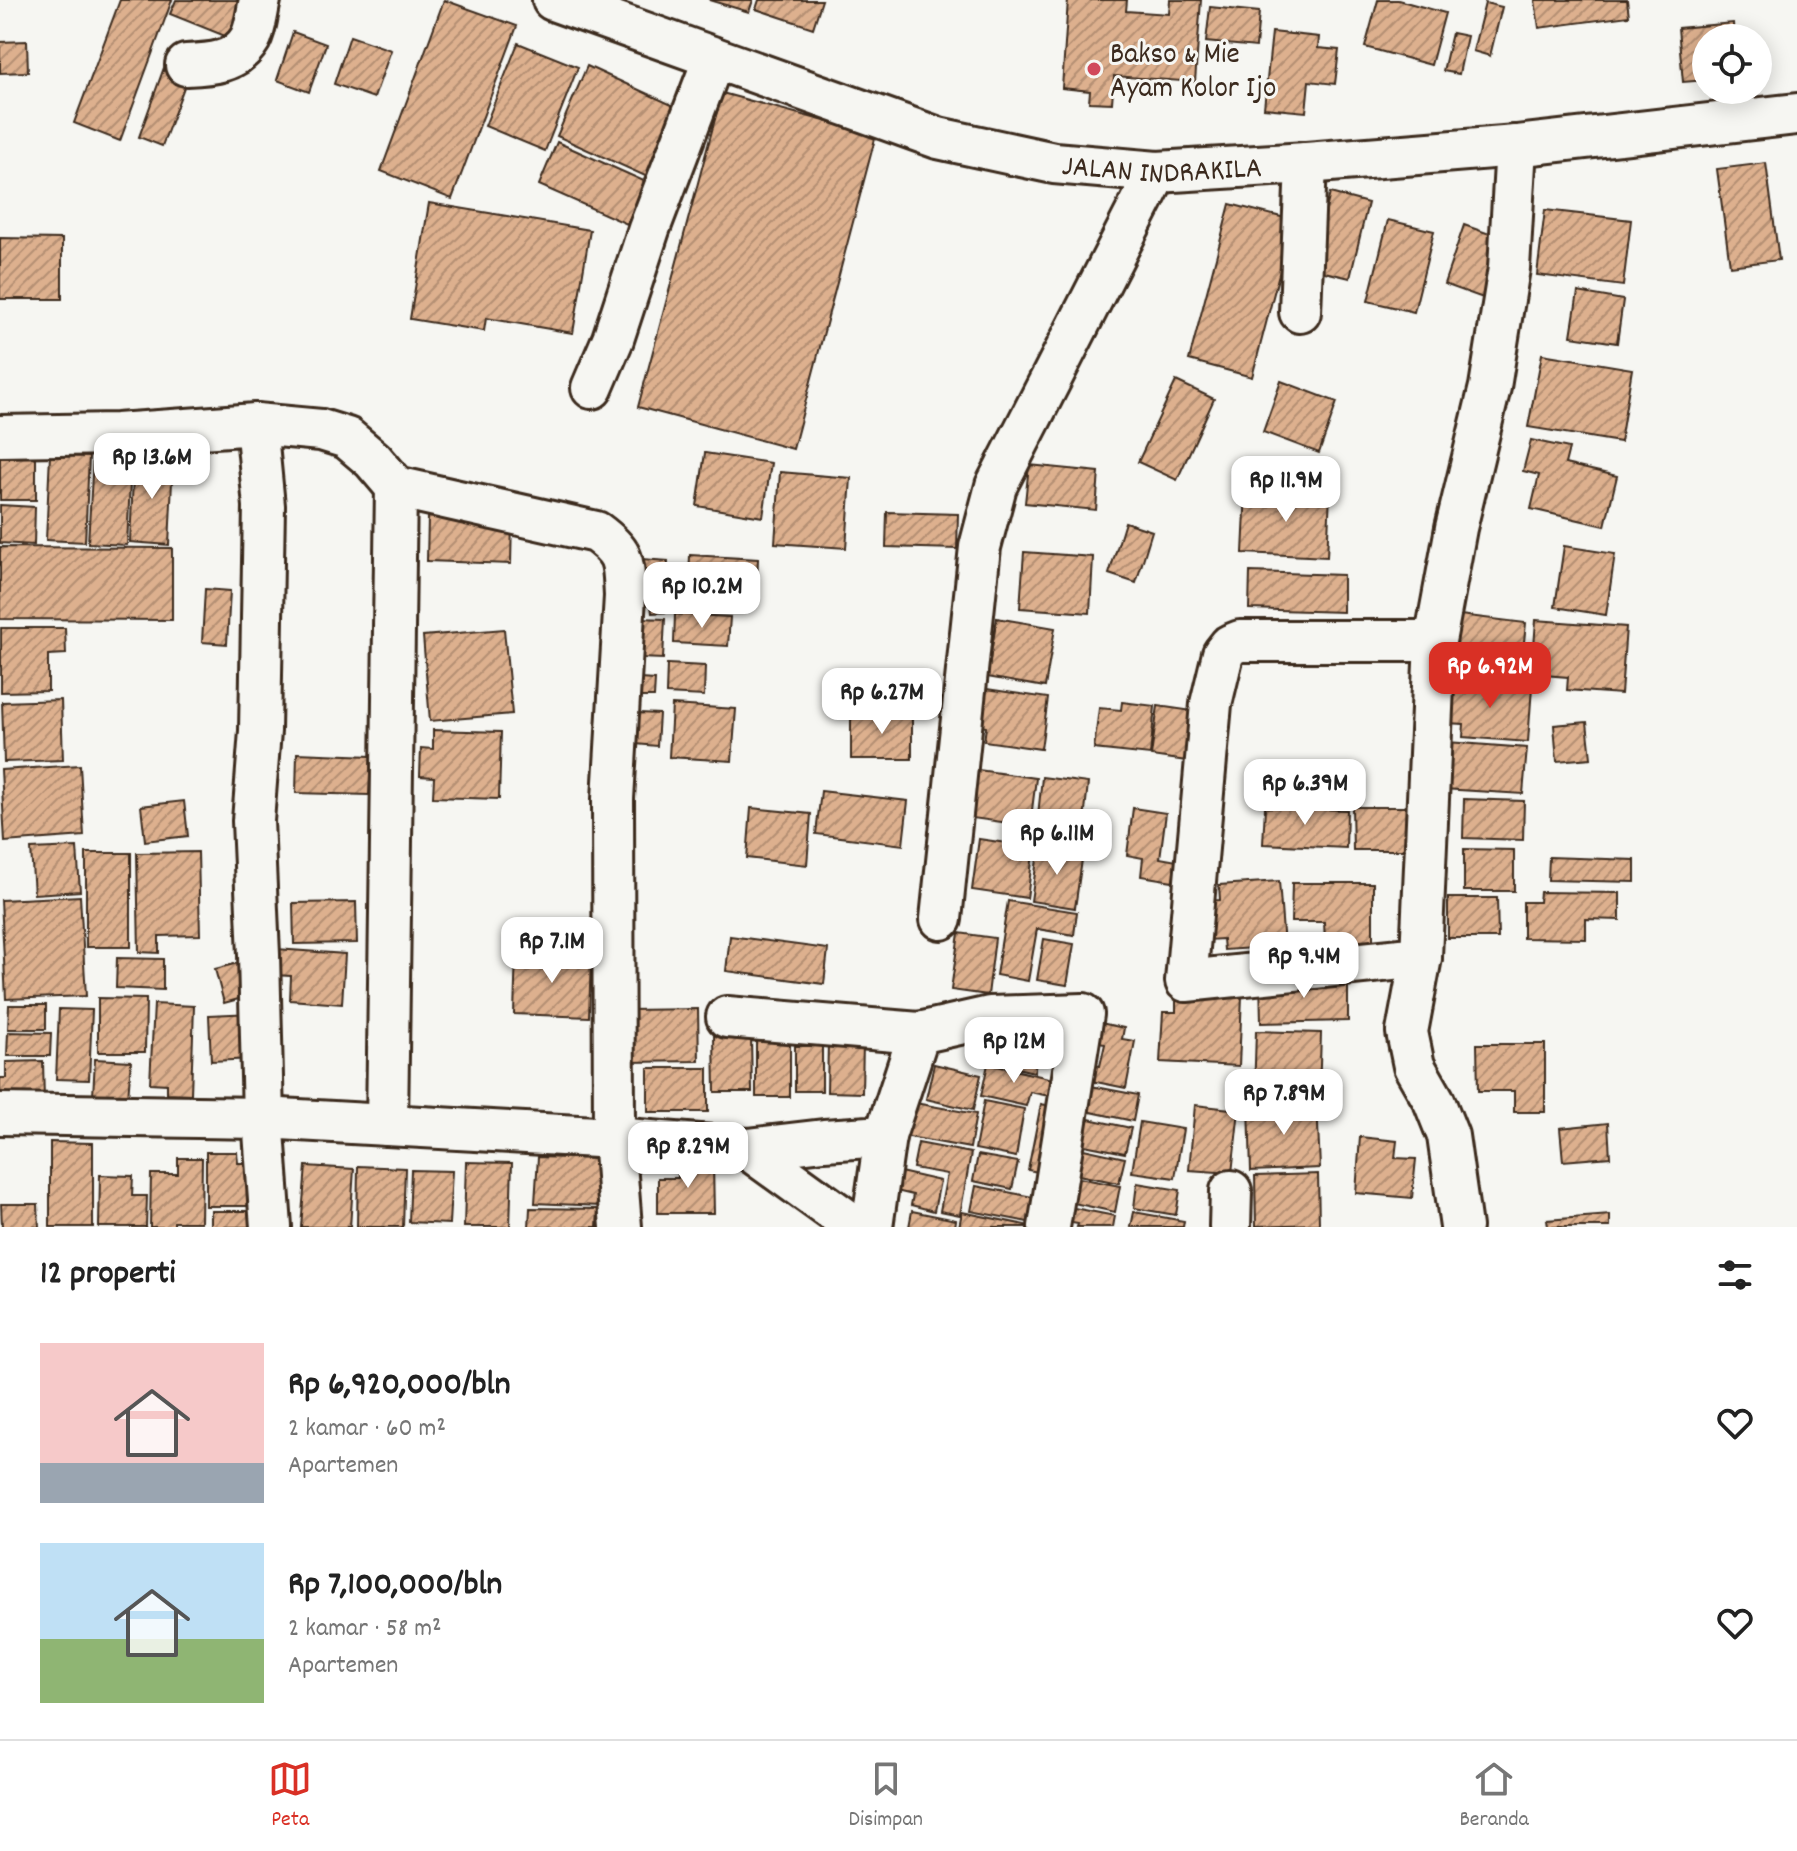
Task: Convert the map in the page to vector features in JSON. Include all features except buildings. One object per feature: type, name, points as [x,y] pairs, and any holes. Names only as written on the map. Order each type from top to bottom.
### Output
[{"type":"street","points":[[186,65],[215,64],[236,55],[251,38],[260,0]]},
{"type":"street","name":"JALAN INDRAKILA","points":[[553,0],[938,138],[1054,163],[1157,172],[1306,163],[1516,146],[1797,114]]},
{"type":"street","points":[[592,388],[613,339],[649,229],[714,58]]},
{"type":"street","points":[[1461,1227],[1448,1136],[1434,1101],[1414,1066],[1407,1032],[1421,957],[1435,641],[1456,528],[1490,387],[1509,268],[1516,146]]},
{"type":"street","points":[[1300,312],[1306,163]]},
{"type":"street","points":[[941,919],[980,547],[996,486],[1157,172]]},
{"type":"street","points":[[0,436],[117,434],[256,424],[321,430],[347,438],[373,460],[396,487],[596,532],[614,545],[623,562],[625,596],[613,799],[614,1138],[621,1227]]},
{"type":"street","points":[[256,424],[264,506],[260,731],[253,821],[263,1118],[271,1227]]},
{"type":"street","points":[[387,1125],[396,487]]},
{"type":"street","points":[[1421,957],[1186,981],[1211,704],[1223,654],[1230,645],[1240,641],[1435,641]]},
{"type":"street","points":[[727,1017],[919,1033],[990,1017],[1083,1014],[1049,1227]]},
{"type":"street","points":[[872,1227],[885,1136],[919,1033]]},
{"type":"street","points":[[0,1114],[263,1118],[614,1138],[748,1149],[885,1136]]},
{"type":"street","points":[[748,1149],[856,1227]]},
{"type":"place","name":"Bakso & Mie Ayam Kolor Ijo","points":[[1094,69]]}]
